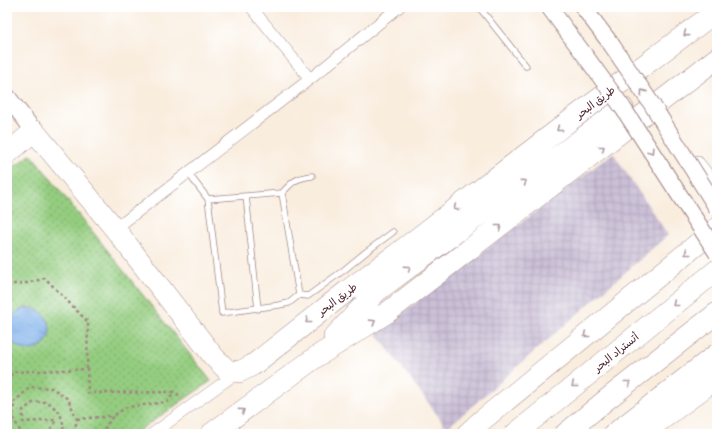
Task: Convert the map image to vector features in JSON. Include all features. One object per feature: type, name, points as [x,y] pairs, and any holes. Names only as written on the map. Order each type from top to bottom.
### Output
[{"type":"highway","name":"طريق البحر","points":[[239,372],[253,365],[572,119],[717,11]]},
{"type":"highway","points":[[211,434],[316,357],[388,312],[717,58]]},
{"type":"highway","points":[[316,357],[377,291],[623,108]]},
{"type":"highway","points":[[7,154],[34,132],[115,229],[213,356],[227,370],[239,372]]},
{"type":"highway","points":[[676,142],[710,185],[717,190]]},
{"type":"highway","points":[[473,428],[714,239]]},
{"type":"highway","name":"أتستراد البحر","points":[[514,434],[717,270]]},
{"type":"highway","points":[[565,434],[717,313]]},
{"type":"highway","points":[[614,434],[717,354]]},
{"type":"highway","points":[[642,434],[717,378]]},
{"type":"street","points":[[251,7],[310,79]]},
{"type":"street","points":[[115,229],[310,79],[399,7]]},
{"type":"street","points":[[549,7],[623,108],[714,239]]},
{"type":"street","points":[[583,7],[611,44],[651,103],[717,208]]},
{"type":"street","points":[[7,96],[34,132]]},
{"type":"street","points":[[152,434],[239,372]]},
{"type":"lane","points":[[479,7],[526,66]]},
{"type":"lane","points":[[188,173],[208,199],[222,314],[279,306],[290,303],[299,295],[308,296],[393,232]]},
{"type":"lane","points":[[208,199],[282,193],[292,182],[301,177],[312,176]]},
{"type":"lane","points":[[282,193],[299,295]]},
{"type":"lane","points":[[246,196],[258,309]]},
{"type":"path","points":[[7,284],[15,285],[45,278],[88,322],[88,393],[174,392],[167,402],[127,407],[113,416],[101,434]]},
{"type":"path","points":[[7,381],[13,372],[88,369]]},
{"type":"path","points":[[25,434],[20,431],[13,417],[14,402],[30,387],[52,388],[68,399],[77,419],[74,434]]},
{"type":"path","points":[[47,434],[56,420],[24,422],[23,410],[34,402],[48,402],[60,413],[64,427],[60,434]]},
{"type":"path","points":[[77,419],[113,416]]},
{"type":"shaded area","points":[[613,153],[668,235],[447,428],[376,333]]},
{"type":"green space","points":[[31,154],[211,381],[134,434],[7,434],[7,172]]},
{"type":"water","points":[[25,308],[33,308],[41,311],[47,317],[50,329],[47,341],[41,347],[33,350],[25,350],[17,347],[11,341],[8,333],[8,325],[11,317],[17,311]]}]
